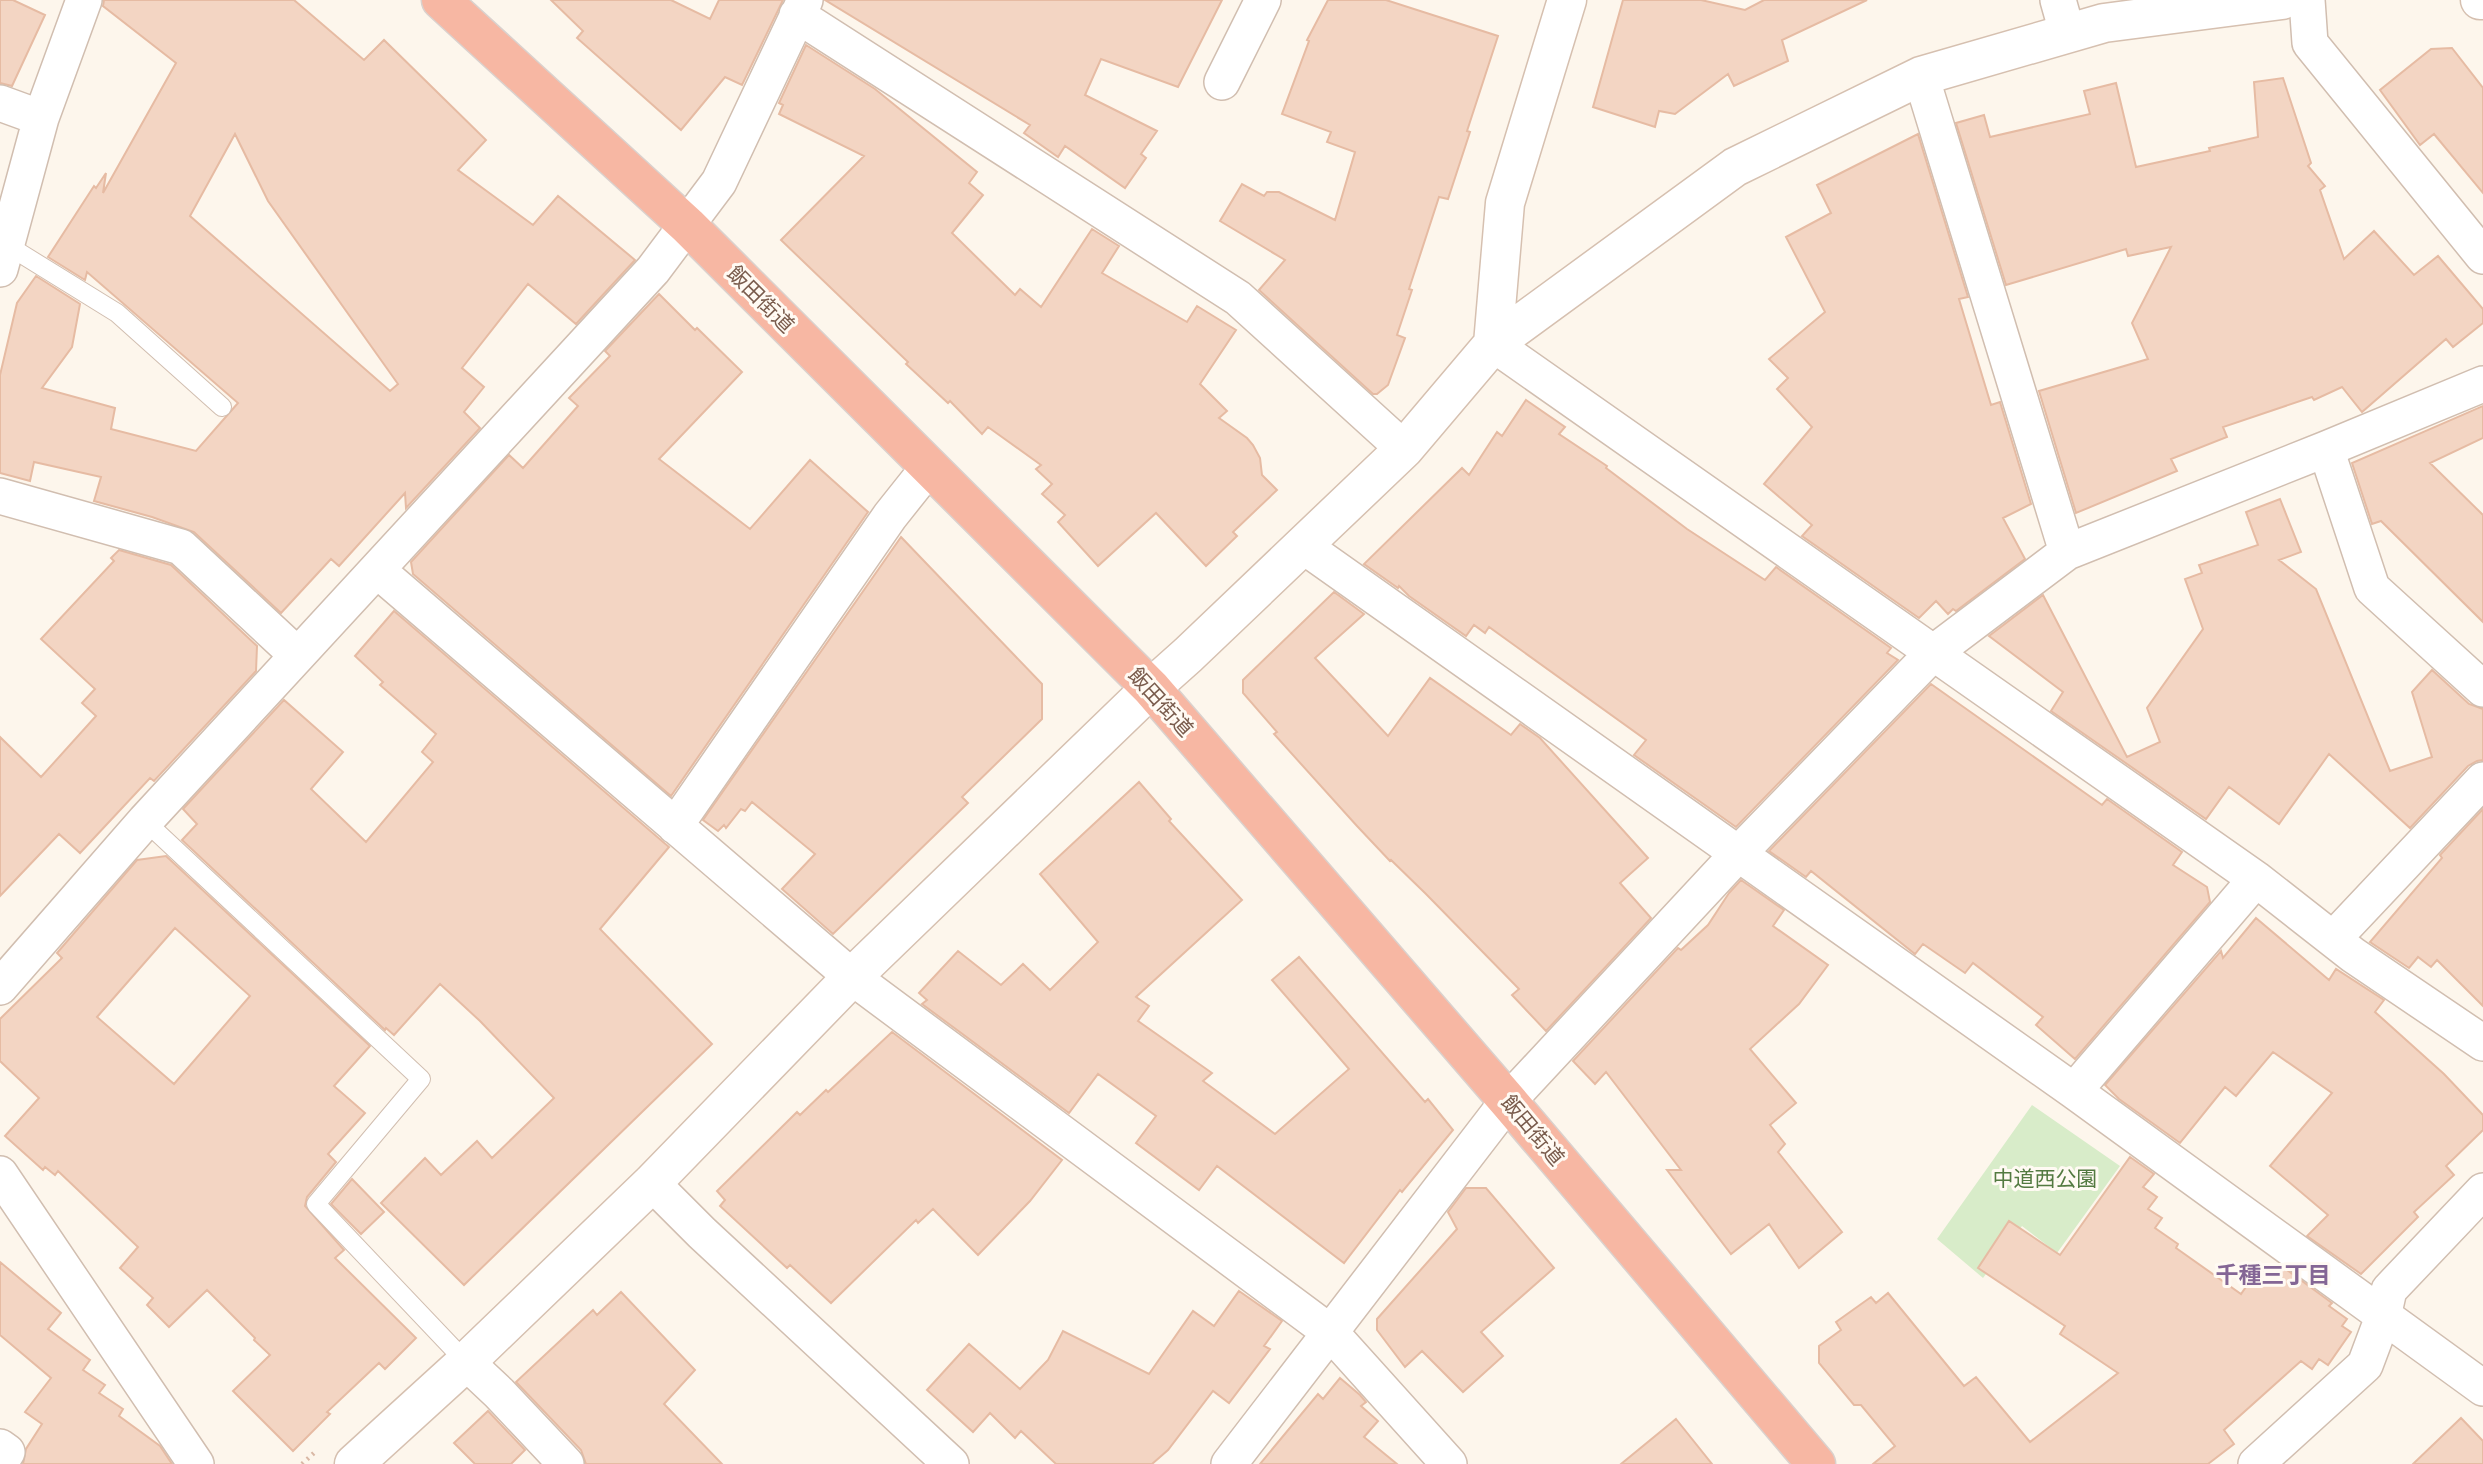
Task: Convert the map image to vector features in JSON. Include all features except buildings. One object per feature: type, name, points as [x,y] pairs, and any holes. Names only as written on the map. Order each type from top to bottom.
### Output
[{"type":"highway","name":"飯田街道","points":[[441,0],[688,226],[1151,688],[1508,1101],[1816,1464]]},
{"type":"street","points":[[3,257],[41,118],[84,0]]},
{"type":"street","points":[[1222,82],[1263,0]]},
{"type":"street","points":[[1493,344],[1505,203],[1567,0]]},
{"type":"street","points":[[354,1464],[466,1362],[652,1183],[852,977],[1151,688],[1404,449],[1493,344],[1735,167],[1921,76],[2062,16],[2104,23],[2282,0]]},
{"type":"street","points":[[2307,0],[2310,43],[2483,256]]},
{"type":"street","points":[[0,987],[145,821],[653,270],[719,182],[801,7],[1238,298],[1404,449]]},
{"type":"street","points":[[1921,76],[2067,552]]},
{"type":"street","points":[[0,103],[41,118]]},
{"type":"street","points":[[1493,344],[2256,879],[2344,946],[2483,1043]]},
{"type":"street","points":[[1229,1464],[1508,1101],[1737,855],[1933,653],[2067,552],[2483,384]]},
{"type":"street","points":[[2326,449],[2372,588],[2483,689]]},
{"type":"street","points":[[675,826],[890,516],[929,467]]},
{"type":"street","points":[[0,496],[181,547],[297,655]]},
{"type":"street","points":[[1302,545],[2074,1091],[2483,1388]]},
{"type":"street","points":[[377,570],[852,977],[1331,1333],[1449,1464]]},
{"type":"street","points":[[2344,946],[2483,780]]},
{"type":"street","points":[[2074,1091],[2256,879]]},
{"type":"street","points":[[0,1174],[196,1464]]},
{"type":"street","points":[[652,1183],[702,1233],[951,1464]]},
{"type":"street","points":[[2256,1464],[2365,1365],[2383,1317],[2389,1290],[2483,1191]]},
{"type":"street","points":[[466,1362],[566,1464]]},
{"type":"street","points":[[0,1447],[7,1452],[0,1462]]},
{"type":"lane","points":[[3,257],[117,313],[222,407]]},
{"type":"lane","points":[[145,821],[421,1079],[316,1204],[466,1362]]},
{"type":"green space","name":"中道西公園","points":[[2032,1105],[2120,1166],[2057,1253],[2022,1226],[1983,1278],[1937,1239]]},
{"type":"district","name":"千種三丁目","points":[[2273,1275]]}]
